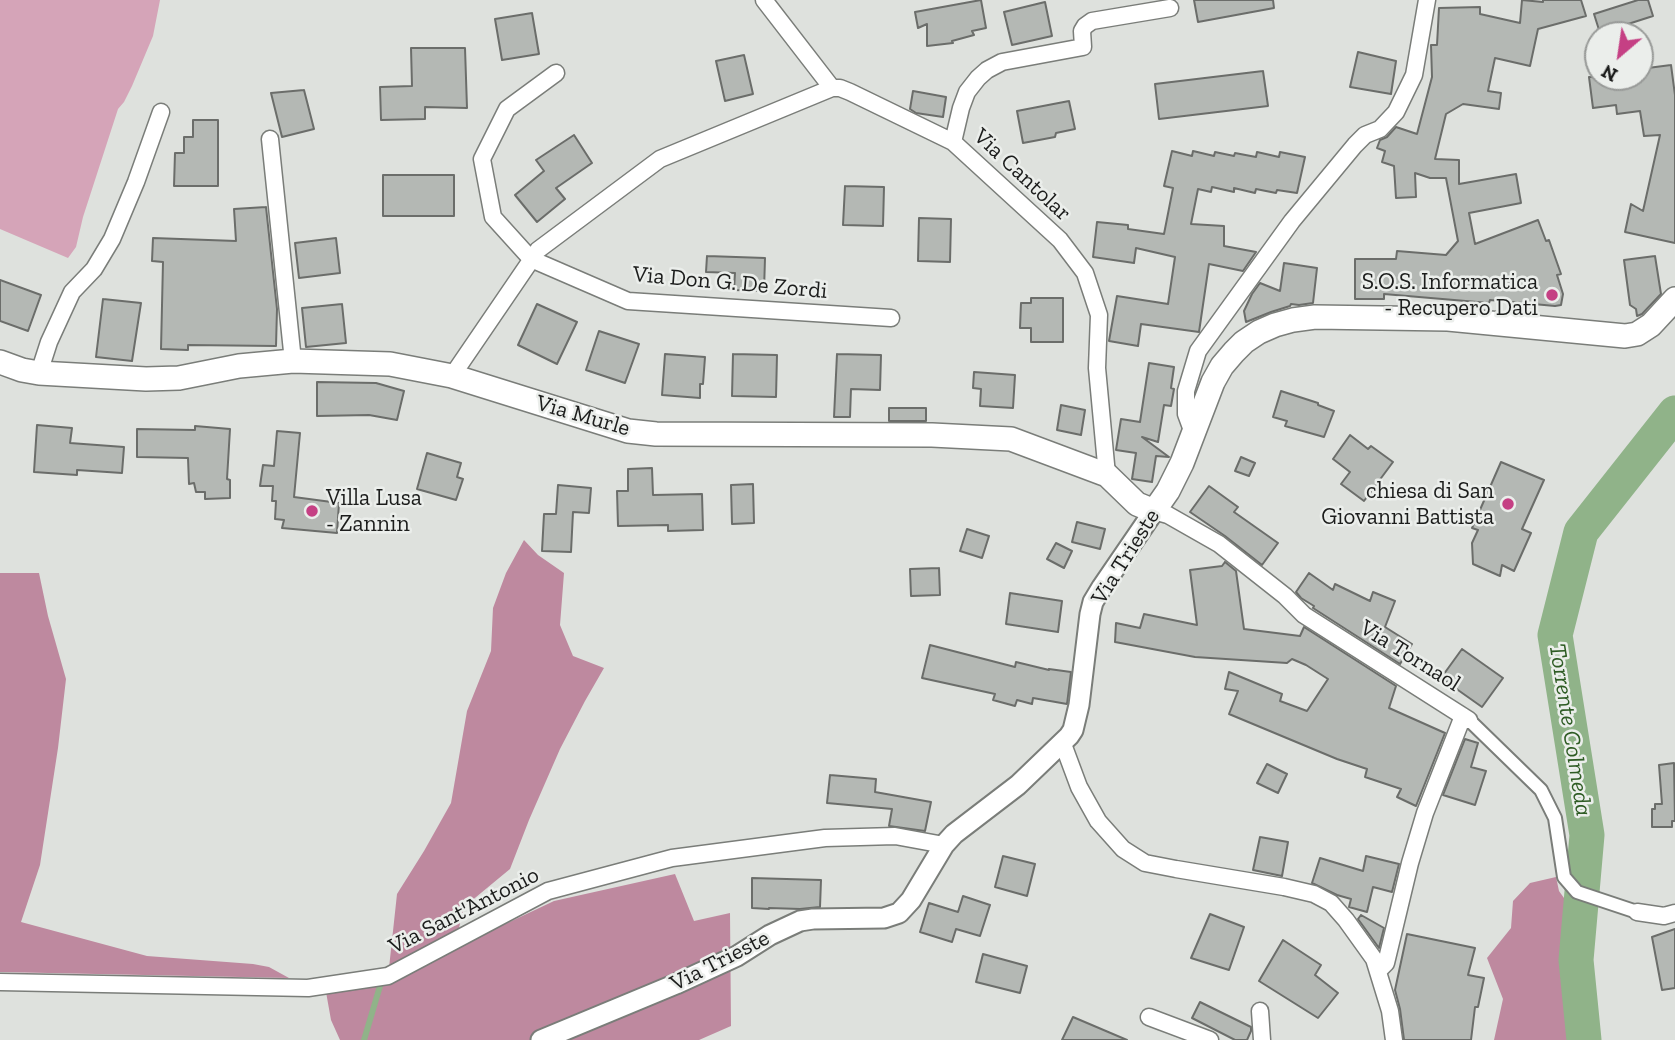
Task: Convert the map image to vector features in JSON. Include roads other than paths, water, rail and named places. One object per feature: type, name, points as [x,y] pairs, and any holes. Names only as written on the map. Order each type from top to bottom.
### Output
[{"type":"main road","name":"Via Trieste","points":[[1154,511],[1182,463],[1213,382],[1228,359],[1244,342],[1259,332],[1284,322],[1315,317],[1448,319],[1625,336],[1637,334],[1651,325],[1675,299]]},
{"type":"main road","name":"Via Murle","points":[[0,362],[39,373],[113,379],[179,378],[239,366],[293,361],[390,364],[452,376],[628,430],[656,434],[932,435],[1011,439],[1107,475],[1137,504],[1154,511]]},
{"type":"street","points":[[452,376],[538,250],[660,159],[832,88],[764,0]]},
{"type":"street","points":[[1193,433],[1186,414],[1186,391],[1198,351],[1293,221],[1355,145],[1365,135],[1380,130],[1396,112],[1414,75],[1427,0]]},
{"type":"street","points":[[953,142],[967,92],[987,70],[1002,62],[1083,47],[1082,31],[1092,21],[1170,8]]},
{"type":"street","name":"Via Don G. De Zordi","points":[[556,73],[507,109],[482,159],[493,217],[531,260],[628,301],[891,318]]},
{"type":"street","name":"Via Cantolar","points":[[832,88],[850,92],[953,142],[1060,240],[1085,272],[1099,315],[1097,368],[1107,475]]},
{"type":"street","points":[[39,373],[49,342],[72,292],[94,269],[112,239],[161,112]]},
{"type":"street","points":[[270,139],[293,361]]},
{"type":"street","name":"Via Tornaol","points":[[1154,511],[1168,515],[1220,544],[1286,596],[1304,615],[1466,718],[1541,790],[1555,818],[1564,877],[1577,892],[1637,912]]},
{"type":"street","name":"Via Trieste","points":[[541,1040],[737,956],[770,935],[800,921],[871,919],[892,917],[899,913],[911,900],[944,845],[954,834],[1018,785],[1063,744],[1073,730],[1093,602],[1154,511]]},
{"type":"street","points":[[1378,971],[1386,963],[1425,813],[1466,718]]},
{"type":"street","points":[[1063,744],[1079,787],[1098,821],[1123,849],[1145,863],[1284,887],[1314,894],[1331,904],[1374,959],[1390,1011],[1394,1040]]},
{"type":"street","name":"Via Sant'Antonio","points":[[0,982],[308,988],[388,976],[548,891],[672,858],[825,838],[895,836],[944,845]]},
{"type":"street","points":[[1637,912],[1664,916],[1675,913]]},
{"type":"street","points":[[1260,1012],[1262,1040]]},
{"type":"street","points":[[1149,1017],[1210,1040]]},
{"type":"waterway","name":"Torrente Colmeda","points":[[1584,1040],[1576,960],[1587,835],[1555,635],[1581,532],[1675,413]]},
{"type":"waterway","points":[[364,1040],[380,986]]},
{"type":"place","name":"S.O.S. Informatica - Recupero Dati","points":[[1552,295]]},
{"type":"place","name":"chiesa di San Giovanni Battista","points":[[1508,504]]},
{"type":"place","name":"Villa Lusa - Zannin","points":[[312,511]]}]
